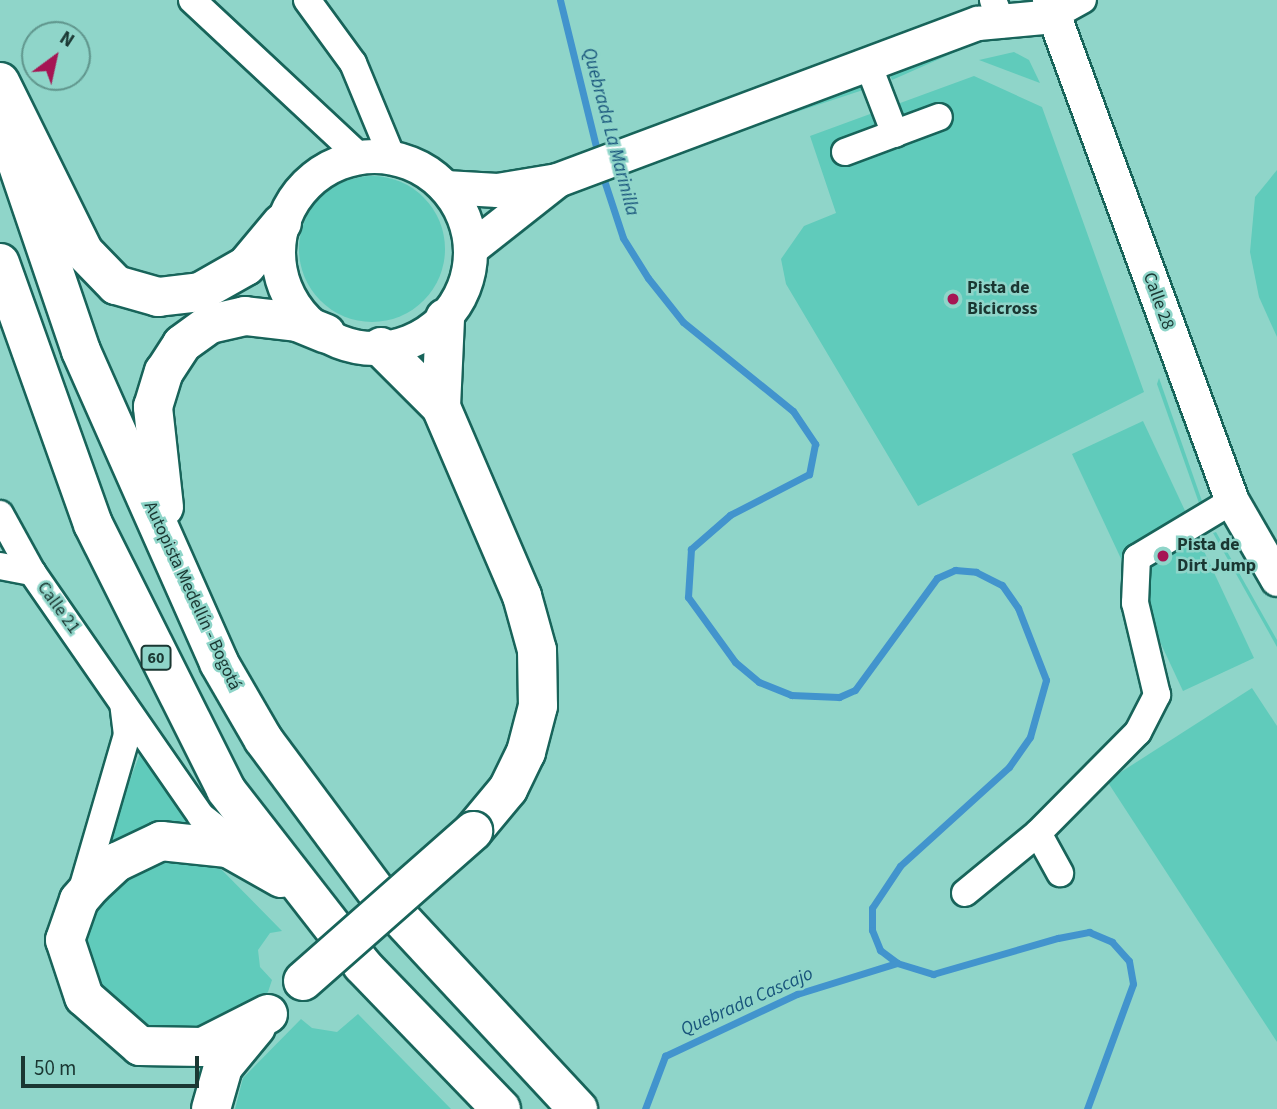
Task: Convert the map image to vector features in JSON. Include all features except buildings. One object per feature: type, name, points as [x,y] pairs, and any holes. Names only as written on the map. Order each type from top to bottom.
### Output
[{"type":"highway","points":[[0,82],[84,252],[116,285],[158,297],[200,292],[246,266],[282,223]]},
{"type":"highway","name":"Autopista Medellín - Bogotá","points":[[0,113],[81,351],[219,663],[313,811],[378,894],[578,1109]]},
{"type":"highway","name":"60","points":[[0,263],[93,524],[172,692],[226,790],[302,893],[428,1036],[500,1109]]},
{"type":"highway","points":[[441,407],[445,318]]},
{"type":"highway","points":[[169,550],[153,407],[172,357],[197,333],[224,319],[287,321],[326,334]]},
{"type":"highway","points":[[211,1109],[223,1067],[268,1014],[474,831],[508,789],[526,752],[538,706],[537,650],[522,596],[441,407],[381,347]]},
{"type":"highway","points":[[268,1014],[184,1050],[140,1046],[123,1037],[73,978],[65,940],[79,900],[117,862],[161,841],[209,843],[252,856],[302,893]]},
{"type":"highway","points":[[428,1036],[454,1084],[477,1109]]},
{"type":"main road","points":[[445,187],[497,190],[569,175],[978,23],[998,12],[1050,8]]},
{"type":"main road","name":"Calle 28","points":[[1050,8],[1232,501],[1277,579]]},
{"type":"main road","points":[[359,156],[392,157],[421,167],[445,187],[463,215],[471,248],[460,297],[445,318],[405,343],[381,347],[326,334],[289,296],[278,247],[282,223],[311,178],[359,156]]},
{"type":"main road","points":[[471,248],[569,175]]},
{"type":"main road","points":[[541,1071],[600,1109]]},
{"type":"street","points":[[192,0],[359,156]]},
{"type":"street","points":[[307,0],[353,63],[392,157]]},
{"type":"street","points":[[1050,8],[1083,0]]},
{"type":"street","points":[[868,64],[895,134]]},
{"type":"street","points":[[845,152],[939,117]]},
{"type":"street","points":[[965,893],[1038,834],[1138,732],[1157,695],[1135,603],[1138,558],[1232,501]]},
{"type":"street","name":"Calle 21","points":[[0,513],[32,572],[123,699],[201,816],[252,856]]},
{"type":"street","points":[[0,566],[32,572]]},
{"type":"street","points":[[79,900],[127,735],[123,699]]},
{"type":"street","points":[[1038,834],[1060,873]]},
{"type":"green space","points":[[962,49],[892,80],[890,75],[893,69]]},
{"type":"green space","points":[[1014,52],[1029,60],[1040,83],[979,60]]},
{"type":"green space","name":"Pista de Bicicross","points":[[974,76],[1042,107],[1144,392],[918,506],[786,284],[781,259],[804,226],[836,213],[810,136]]},
{"type":"green space","points":[[864,83],[866,89],[769,121],[850,84]]},
{"type":"green space","points":[[1277,170],[1277,337],[1259,297],[1250,252],[1255,197]]},
{"type":"green space","points":[[372,176],[400,182],[424,197],[439,221],[445,249],[439,277],[424,301],[400,316],[372,322],[344,316],[320,301],[305,277],[299,249],[305,221],[320,197],[344,182]]},
{"type":"green space","points":[[1164,359],[1210,485],[1209,493],[1165,374]]},
{"type":"green space","points":[[1159,378],[1203,504],[1200,506],[1157,384]]},
{"type":"green space","name":"Pista de Dirt Jump","points":[[1143,421],[1254,658],[1183,691],[1072,454]]},
{"type":"green space","points":[[1216,532],[1277,640],[1277,647],[1213,533]]},
{"type":"green space","points":[[1252,688],[1277,726],[1277,1042],[1107,781]]},
{"type":"green space","points":[[141,751],[191,821],[109,850],[106,843]]},
{"type":"green space","points":[[161,856],[213,861],[282,931],[270,933],[258,950],[260,967],[272,980],[268,992],[251,1008],[174,1040],[118,1016],[80,957],[80,940],[97,899]]},
{"type":"green space","points":[[358,1014],[451,1109],[235,1109],[243,1078],[301,1019],[312,1028],[337,1032]]},
{"type":"waterway","name":"Quebrada La Marinilla","points":[[560,0],[598,155]]},
{"type":"waterway","name":"Quebrada La Marinilla","points":[[602,174],[623,238],[648,278],[683,322],[793,411],[815,444],[809,474],[730,515],[691,549],[688,597],[735,662],[759,682],[791,695],[839,697],[855,690],[937,578],[955,570],[976,572],[1002,585],[1018,608],[1046,680],[1030,737],[1009,767],[900,866],[872,908],[872,930],[880,950],[897,963],[933,974],[1058,938],[1089,932],[1112,942],[1129,961],[1133,984],[1087,1109]]},
{"type":"waterway","name":"Quebrada Cascajo","points":[[645,1109],[665,1056],[797,994],[897,963]]},
{"type":"place","name":"Pista de Bicicross","points":[[953,299]]},
{"type":"place","name":"Pista de Dirt Jump","points":[[1163,556]]}]
